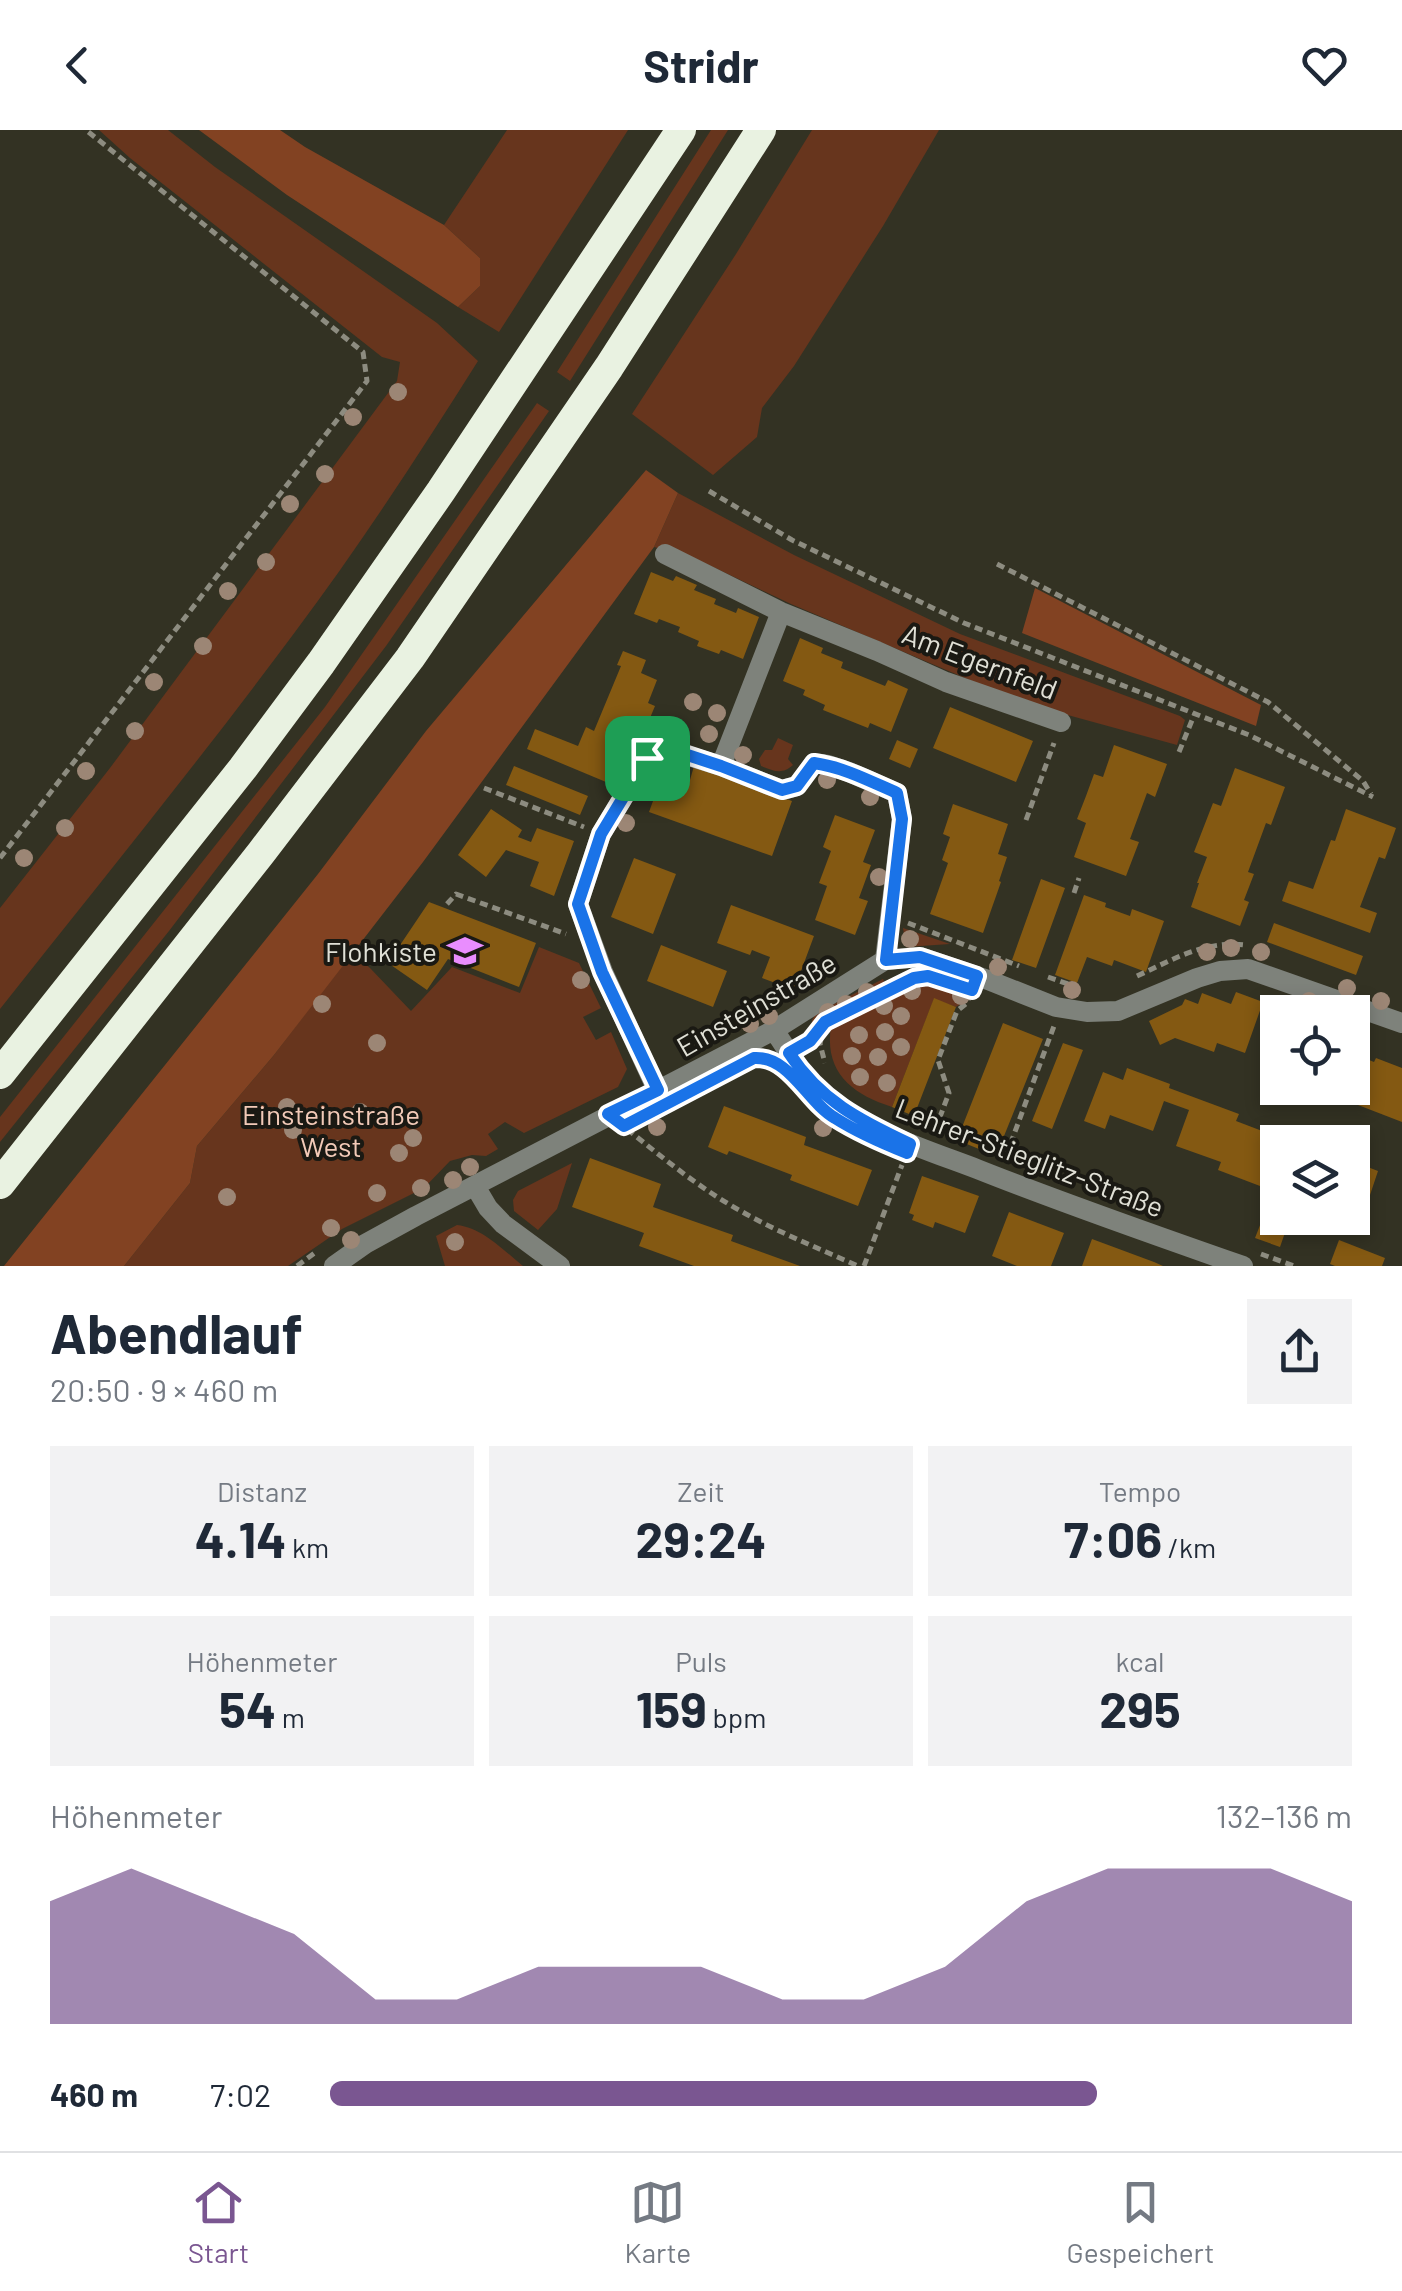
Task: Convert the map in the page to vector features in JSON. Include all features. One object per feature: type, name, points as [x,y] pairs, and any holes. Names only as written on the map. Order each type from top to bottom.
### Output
[{"type":"highway","points":[[0,1074],[243,768],[321,663],[441,491],[681,130]]},
{"type":"highway","points":[[0,1184],[410,658],[609,367],[760,130]]},
{"type":"street","name":"Am Egernfeld","points":[[665,554],[781,612],[946,682],[1061,722]]},
{"type":"street","points":[[721,766],[781,612]]},
{"type":"street","points":[[658,1090],[602,972],[578,904],[601,834],[647,758],[666,748],[782,790],[797,786],[814,763],[897,793],[902,819],[886,955],[920,957],[1056,1007],[1086,1012],[1118,1011],[1197,978],[1248,969],[1402,1023]]},
{"type":"street","name":"Einsteinstraße","points":[[334,1266],[382,1235],[774,1030],[886,955]]},
{"type":"street","name":"Lehrer-Stieglitz-Straße","points":[[774,1030],[802,1073],[829,1100],[861,1121],[998,1178],[1243,1266]]},
{"type":"street","points":[[475,1186],[503,1224],[560,1266]]},
{"type":"path","points":[[0,858],[366,381],[363,352],[86,130]]},
{"type":"path","points":[[709,491],[792,540],[964,623],[1249,735],[1372,797],[1363,781],[1268,702],[997,564]]},
{"type":"path","points":[[1180,752],[1195,712]]},
{"type":"path","name":"Am Egernfeld","points":[[1026,820],[1061,722]]},
{"type":"path","points":[[484,788],[601,834]]},
{"type":"path","points":[[1074,893],[1079,878]]},
{"type":"path","points":[[448,904],[456,894],[566,934],[574,932]]},
{"type":"path","points":[[886,955],[894,947],[898,919],[1028,970]]},
{"type":"path","points":[[1132,979],[1207,947],[1252,946]]},
{"type":"path","points":[[934,1133],[949,1093],[938,1060],[957,1011],[967,1002],[977,976]]},
{"type":"path","points":[[1043,976],[1075,987]]},
{"type":"path","points":[[860,1004],[914,978]]},
{"type":"path","points":[[789,1053],[810,1041],[825,1022]]},
{"type":"path","points":[[998,1178],[1055,1023]]},
{"type":"path","points":[[608,1114],[685,1177],[736,1209],[861,1266],[910,1144]]},
{"type":"path","points":[[297,1266],[329,1244]]},
{"type":"green space","points":[[99,130],[168,130],[437,323],[478,361],[390,498],[295,632],[0,1009],[0,908],[110,768],[397,381],[400,362],[382,357]]},
{"type":"green space","points":[[507,130],[628,130],[499,332],[458,307],[480,286],[480,258],[444,225]]},
{"type":"green space","points":[[711,130],[728,130],[570,381],[557,372]]},
{"type":"green space","points":[[812,130],[939,130],[794,366],[762,408],[757,437],[713,475],[632,414]]},
{"type":"green space","points":[[537,403],[549,411],[386,646],[169,931],[0,1142],[0,1117],[325,707]]},
{"type":"green space","points":[[678,493],[794,555],[960,634],[1180,716],[1185,720],[1177,745],[1024,703],[791,604],[692,557],[654,547]]},
{"type":"green space","points":[[778,738],[793,745],[788,759],[793,765],[774,771],[761,766],[759,759],[765,750],[772,750]]},
{"type":"green space","points":[[903,928],[950,944],[906,947]]},
{"type":"green space","name":"Einsteinstraße West","points":[[539,947],[579,963],[601,1008],[583,1017],[596,1040],[611,1032],[627,1069],[618,1087],[524,1133],[505,1122],[488,1134],[498,1149],[486,1156],[450,1161],[424,1188],[342,1229],[288,1266],[124,1266],[190,1183],[197,1146],[274,1055],[352,952],[411,1011],[452,967],[520,993]]},
{"type":"green space","points":[[883,979],[886,986],[820,1022],[811,1031],[816,1013]]},
{"type":"green space","points":[[920,981],[966,994],[964,1002],[956,1007],[934,999],[892,1107],[864,1095],[844,1079],[832,1056],[831,1026]]},
{"type":"green space","points":[[572,1163],[557,1209],[538,1230],[514,1211],[513,1200],[518,1191]]},
{"type":"green space","points":[[457,1225],[484,1235],[523,1266],[445,1266],[436,1236]]},
{"type":"shaded area","points":[[199,130],[280,130],[444,225],[480,258],[480,286],[458,307],[287,195]]},
{"type":"shaded area","points":[[646,470],[678,493],[654,547],[423,862],[274,1055],[197,1146],[190,1183],[124,1266],[4,1266],[318,874],[426,731]]},
{"type":"shaded area","points":[[1035,588],[1261,705],[1256,726],[1022,633]]},
{"type":"building","points":[[651,572],[673,581],[676,576],[697,585],[694,590],[716,599],[714,604],[759,617],[743,659],[697,646],[699,641],[678,632],[680,627],[634,614]]},
{"type":"building","points":[[800,638],[843,662],[841,668],[885,686],[888,680],[908,689],[891,732],[870,723],[868,728],[823,710],[825,705],[803,695],[805,690],[783,681]]},
{"type":"building","points":[[623,651],[646,660],[641,673],[657,680],[648,703],[655,706],[637,749],[630,746],[623,765],[614,762],[606,782],[527,749],[535,729],[578,746],[586,727],[594,731],[621,666],[617,665]]},
{"type":"building","points":[[950,707],[1033,741],[1016,782],[933,748]]},
{"type":"building","points":[[897,740],[918,749],[910,768],[889,759]]},
{"type":"building","points":[[1114,745],[1167,764],[1155,797],[1147,793],[1130,839],[1139,842],[1126,876],[1074,857],[1086,823],[1077,819],[1094,774],[1103,777]]},
{"type":"building","points":[[514,766],[588,796],[580,815],[506,785]]},
{"type":"building","points":[[694,766],[792,801],[772,856],[649,812],[664,771],[690,780]]},
{"type":"building","points":[[1235,768],[1285,787],[1271,825],[1266,823],[1248,872],[1254,874],[1240,926],[1191,907],[1207,857],[1194,852],[1213,803],[1221,806]]},
{"type":"building","points":[[953,804],[1008,824],[998,854],[1007,857],[983,933],[930,914],[948,863],[942,860],[950,837],[943,834]]},
{"type":"building","points":[[491,809],[522,830],[518,837],[531,842],[537,828],[574,841],[554,896],[530,886],[539,862],[506,850],[486,877],[458,855]]},
{"type":"building","points":[[1346,809],[1396,828],[1385,859],[1379,857],[1360,907],[1377,913],[1370,933],[1282,901],[1289,881],[1313,889]]},
{"type":"building","points":[[835,815],[875,830],[863,862],[871,865],[859,898],[868,901],[855,935],[815,920],[827,886],[819,883],[831,851],[823,847]]},
{"type":"building","points":[[634,858],[676,874],[653,934],[611,917]]},
{"type":"building","points":[[1041,879],[1065,888],[1036,968],[1012,960]]},
{"type":"building","points":[[1084,895],[1130,916],[1132,909],[1164,921],[1146,972],[1114,960],[1112,966],[1087,957],[1077,983],[1055,975]]},
{"type":"building","name":"Flohkiste","points":[[429,902],[536,943],[519,987],[448,959],[427,990],[388,963]]},
{"type":"building","points":[[731,905],[814,936],[794,990],[762,978],[770,957],[752,950],[750,955],[717,943]]},
{"type":"building","points":[[1274,923],[1363,956],[1356,975],[1267,942]]},
{"type":"building","points":[[661,945],[727,971],[713,1007],[647,981]]},
{"type":"building","points":[[1236,992],[1260,1001],[1245,1053],[1217,1043],[1214,1052],[1175,1038],[1160,1045],[1149,1021],[1182,1005],[1185,999],[1198,1004],[1202,993],[1231,1004]]},
{"type":"building","points":[[934,998],[956,1007],[914,1116],[892,1107]]},
{"type":"building","points":[[1003,1023],[1043,1039],[996,1156],[957,1140]]},
{"type":"building","points":[[1063,1043],[1083,1050],[1052,1129],[1032,1121]]},
{"type":"building","points":[[1376,1058],[1402,1068],[1402,1122],[1358,1105],[1370,1105],[1370,1060]]},
{"type":"building","points":[[1127,1068],[1239,1114],[1236,1121],[1260,1130],[1260,1186],[1218,1170],[1221,1162],[1176,1146],[1189,1110],[1164,1101],[1153,1131],[1110,1115],[1105,1129],[1084,1121],[1103,1072],[1123,1080]]},
{"type":"building","points":[[724,1106],[806,1137],[804,1145],[872,1170],[858,1206],[790,1180],[792,1175],[708,1147]]},
{"type":"building","points":[[590,1158],[661,1184],[653,1207],[733,1235],[731,1241],[800,1266],[694,1266],[639,1246],[644,1233],[572,1207]]},
{"type":"building","points":[[1370,1168],[1378,1171],[1370,1195]]},
{"type":"building","points":[[922,1176],[979,1196],[965,1233],[935,1222],[933,1228],[912,1220],[914,1215],[909,1213]]},
{"type":"building","points":[[1009,1212],[1064,1233],[1051,1266],[1017,1266],[992,1256]]},
{"type":"building","points":[[1260,1225],[1260,1235],[1284,1235],[1280,1247],[1255,1238]]},
{"type":"building","points":[[1092,1239],[1154,1262],[1163,1266],[1082,1266]]},
{"type":"building","points":[[1339,1240],[1385,1258],[1382,1266],[1330,1264]]},
{"type":"place","name":"Flohkiste","points":[[465,951]]},
{"type":"route","points":[[666,748],[782,790],[797,786],[814,763],[849,772],[897,793],[902,819],[886,960],[920,957],[977,976],[972,990],[928,976],[914,978],[825,1022],[810,1041],[789,1053],[802,1073],[829,1100],[861,1121],[910,1144],[907,1153],[831,1116],[780,1065],[766,1057],[754,1058],[624,1126],[608,1114],[658,1090],[602,972],[578,904],[601,834],[647,758],[666,748]]}]
